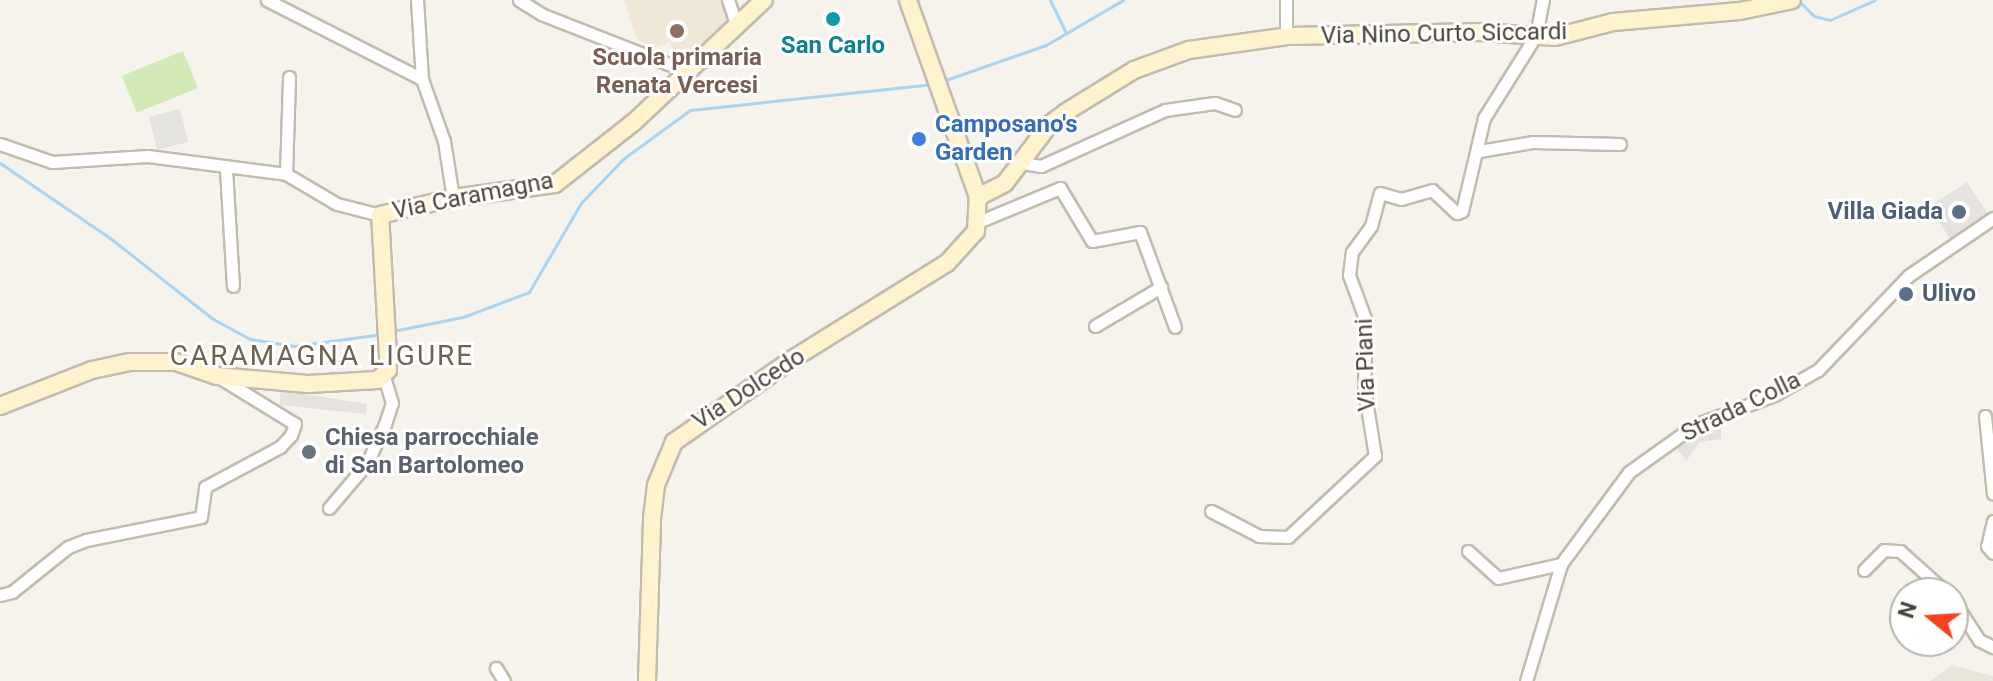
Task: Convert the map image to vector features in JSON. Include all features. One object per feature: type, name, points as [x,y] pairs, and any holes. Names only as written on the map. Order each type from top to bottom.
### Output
[{"type":"main road","name":"Via Caramagna","points":[[384,377],[388,356],[380,215],[453,198],[555,184],[689,72],[764,0]]},
{"type":"main road","points":[[908,0],[978,197],[978,222]]},
{"type":"main road","name":"Via Nino Curto Siccardi","points":[[978,197],[1005,183],[1049,125],[1144,65],[1189,50],[1286,37],[1555,37],[1613,22],[1787,2]]},
{"type":"main road","name":"Via Dolcedo","points":[[647,681],[652,518],[656,485],[674,442],[778,368],[947,263],[964,248],[978,222]]},
{"type":"main road","points":[[0,406],[92,370],[130,362],[176,362],[217,376],[308,384],[384,377]]},
{"type":"street","points":[[267,0],[422,79]]},
{"type":"street","points":[[417,0],[422,79],[444,141],[453,198]]},
{"type":"street","points":[[519,0],[541,14],[689,72]]},
{"type":"street","points":[[728,0],[737,26]]},
{"type":"street","name":"Via Nino Curto Siccardi","points":[[1286,0],[1286,37]]},
{"type":"street","name":"Via Piani","points":[[1211,511],[1259,536],[1288,537],[1375,456],[1364,388],[1366,321],[1349,275],[1352,252],[1371,226],[1380,193],[1401,199],[1432,190],[1457,213],[1462,211],[1479,151],[1484,118],[1536,35],[1543,0]]},
{"type":"street","points":[[286,174],[289,77]]},
{"type":"street","points":[[1022,163],[1041,166],[1165,110],[1215,103],[1235,110]]},
{"type":"street","points":[[1479,151],[1533,142],[1620,144]]},
{"type":"street","points":[[0,144],[52,162],[148,156],[226,169],[286,174],[337,204],[380,215]]},
{"type":"street","points":[[226,169],[233,286]]},
{"type":"street","points":[[978,222],[1060,188],[1092,241],[1140,232],[1175,327]]},
{"type":"street","name":"Strada Colla","points":[[1526,681],[1561,564],[1637,465],[1707,419],[1774,395],[1818,370],[1908,276],[1993,218]]},
{"type":"street","points":[[1095,326],[1161,287]]},
{"type":"street","points":[[0,595],[12,592],[68,547],[86,540],[201,517],[205,487],[280,447],[291,435],[295,424],[217,376]]},
{"type":"street","points":[[329,508],[367,463],[385,424],[392,403],[384,377]]},
{"type":"street","points":[[1985,416],[1993,494]]},
{"type":"street","points":[[1993,521],[1987,546],[1993,553]]},
{"type":"street","points":[[1864,570],[1892,549],[1910,555],[1931,577]]},
{"type":"street","points":[[1468,551],[1498,578],[1561,564]]},
{"type":"street","points":[[1969,625],[1979,640],[1993,647]]},
{"type":"street","points":[[496,668],[504,681]]},
{"type":"shaded area","name":"Scuola primaria Renata Vercesi","points":[[624,0],[723,0],[731,22],[689,58],[675,56],[670,42],[655,47],[637,40]]},
{"type":"shaded area","points":[[180,109],[188,142],[157,150],[149,117]]},
{"type":"shaded area","name":"Villa Giada","points":[[1967,182],[1989,216],[1951,240],[1929,207]]},
{"type":"shaded area","points":[[280,390],[367,404],[366,414],[280,405]]},
{"type":"shaded area","points":[[1721,420],[1721,439],[1700,442],[1686,461],[1674,445]]},
{"type":"shaded area","points":[[1952,665],[1993,676],[1993,681],[1930,681]]},
{"type":"green space","points":[[183,51],[198,88],[137,113],[122,76]]},
{"type":"waterway","points":[[1050,0],[1066,33]]},
{"type":"waterway","points":[[943,81],[1046,45],[1123,0]]},
{"type":"waterway","points":[[1798,0],[1814,16],[1830,20],[1875,0]]},
{"type":"waterway","points":[[393,331],[463,317],[529,292],[581,203],[623,159],[690,110],[932,84]]},
{"type":"waterway","points":[[0,163],[110,238],[213,319],[250,339],[294,346],[382,334]]},
{"type":"place","name":"San Carlo","points":[[833,19]]},
{"type":"place","name":"Scuola primaria Renata Vercesi","points":[[677,31]]},
{"type":"place","name":"Camposano's Garden","points":[[919,139]]},
{"type":"place","name":"Villa Giada","points":[[1959,212]]},
{"type":"place","name":"Ulivo","points":[[1906,294]]},
{"type":"place","name":"Chiesa parrocchiale di San Bartolomeo","points":[[309,452]]},
{"type":"district","name":"CARAMAGNA LIGURE","points":[[322,356]]}]
